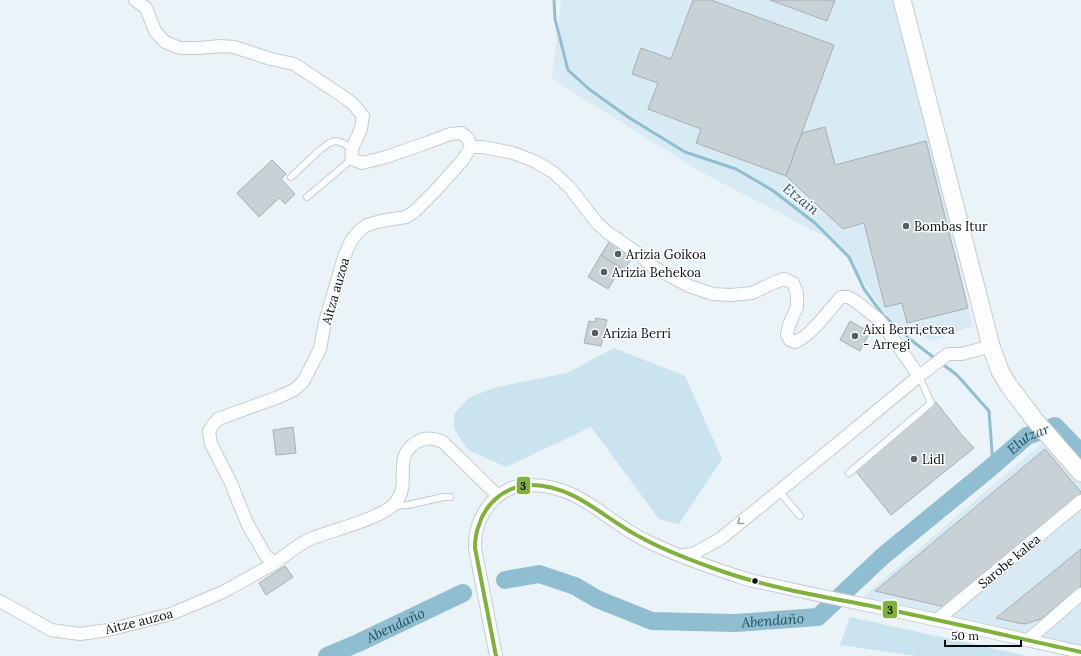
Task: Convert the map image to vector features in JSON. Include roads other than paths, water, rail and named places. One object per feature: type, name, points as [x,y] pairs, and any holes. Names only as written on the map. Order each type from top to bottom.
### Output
[{"type":"street","points":[[135,0],[146,8],[155,31],[165,42],[180,48],[220,46],[234,47],[271,59],[294,64],[344,96],[363,116],[361,129],[352,154],[362,163],[386,157],[450,134],[461,132],[468,138],[471,147],[483,147],[513,153],[534,161],[553,172],[570,188],[597,223],[607,232],[640,255],[653,267],[689,286],[713,294],[730,295],[752,293],[784,279],[793,283],[797,293],[797,307],[789,324],[787,335],[790,340],[795,342],[810,333],[840,297],[848,296],[878,319],[919,376]]},
{"type":"street","points":[[902,0],[991,346],[1000,371],[1009,386],[1034,419],[1081,473]]},
{"type":"street","name":"Aitza auzoa","points":[[275,563],[266,556],[248,525],[231,483],[211,444],[209,431],[218,419],[276,398],[294,390],[303,382],[320,349],[327,314],[344,257],[351,241],[359,231],[367,225],[406,217],[414,212],[462,161],[471,147]]},
{"type":"street","points":[[679,555],[693,554],[720,539],[948,354],[962,354],[991,346]]},
{"type":"street","points":[[275,563],[312,538],[375,516],[392,506],[399,498],[403,487],[404,481],[402,463],[406,452],[413,444],[424,439],[438,439],[443,442],[498,496]]},
{"type":"street","points":[[496,656],[476,559],[474,539],[483,513],[489,504],[506,490],[530,484],[572,493],[582,498],[638,536],[679,555],[742,578],[800,592],[937,620],[1081,652]]},
{"type":"street","name":"Sarobe kalea","points":[[937,620],[1081,501]]},
{"type":"street","name":"Aitze auzoa","points":[[0,601],[51,630],[80,634],[108,630],[171,614],[224,592],[275,563]]},
{"type":"street","points":[[1028,640],[1081,594]]},
{"type":"lane","points":[[291,177],[324,147],[332,142],[341,142],[352,154],[307,197]]},
{"type":"lane","points":[[849,474],[931,403],[919,376]]},
{"type":"lane","points":[[775,494],[800,516]]},
{"type":"lane","points":[[392,506],[408,505],[443,497],[450,497]]},
{"type":"waterway","name":"Etzain","points":[[554,0],[555,19],[568,70],[589,89],[628,117],[685,152],[736,169],[772,190],[815,223],[849,257],[864,289],[883,315],[911,340],[937,360]]},
{"type":"waterway","name":"Etzain","points":[[941,363],[957,375],[989,411],[993,465]]},
{"type":"waterway","name":"Abendaño","points":[[505,580],[539,574],[575,586],[597,599],[652,621],[735,623],[818,617],[883,556],[1027,436],[1055,426],[1081,453]]},
{"type":"waterway","name":"Abendaño","points":[[327,656],[358,643],[463,593]]},
{"type":"place","name":"Bombas Itur","points":[[906,226]]},
{"type":"place","name":"Arizia Goikoa","points":[[618,254]]},
{"type":"place","name":"Arizia Behekoa","points":[[604,272]]},
{"type":"place","name":"Arizia Berri","points":[[595,333]]},
{"type":"place","name":"Aixi Berri,etxea - Arregi","points":[[855,336]]},
{"type":"place","name":"Lidl","points":[[914,459]]},
{"type":"water label","name":"Elutzar","points":[[1029,441]]}]
